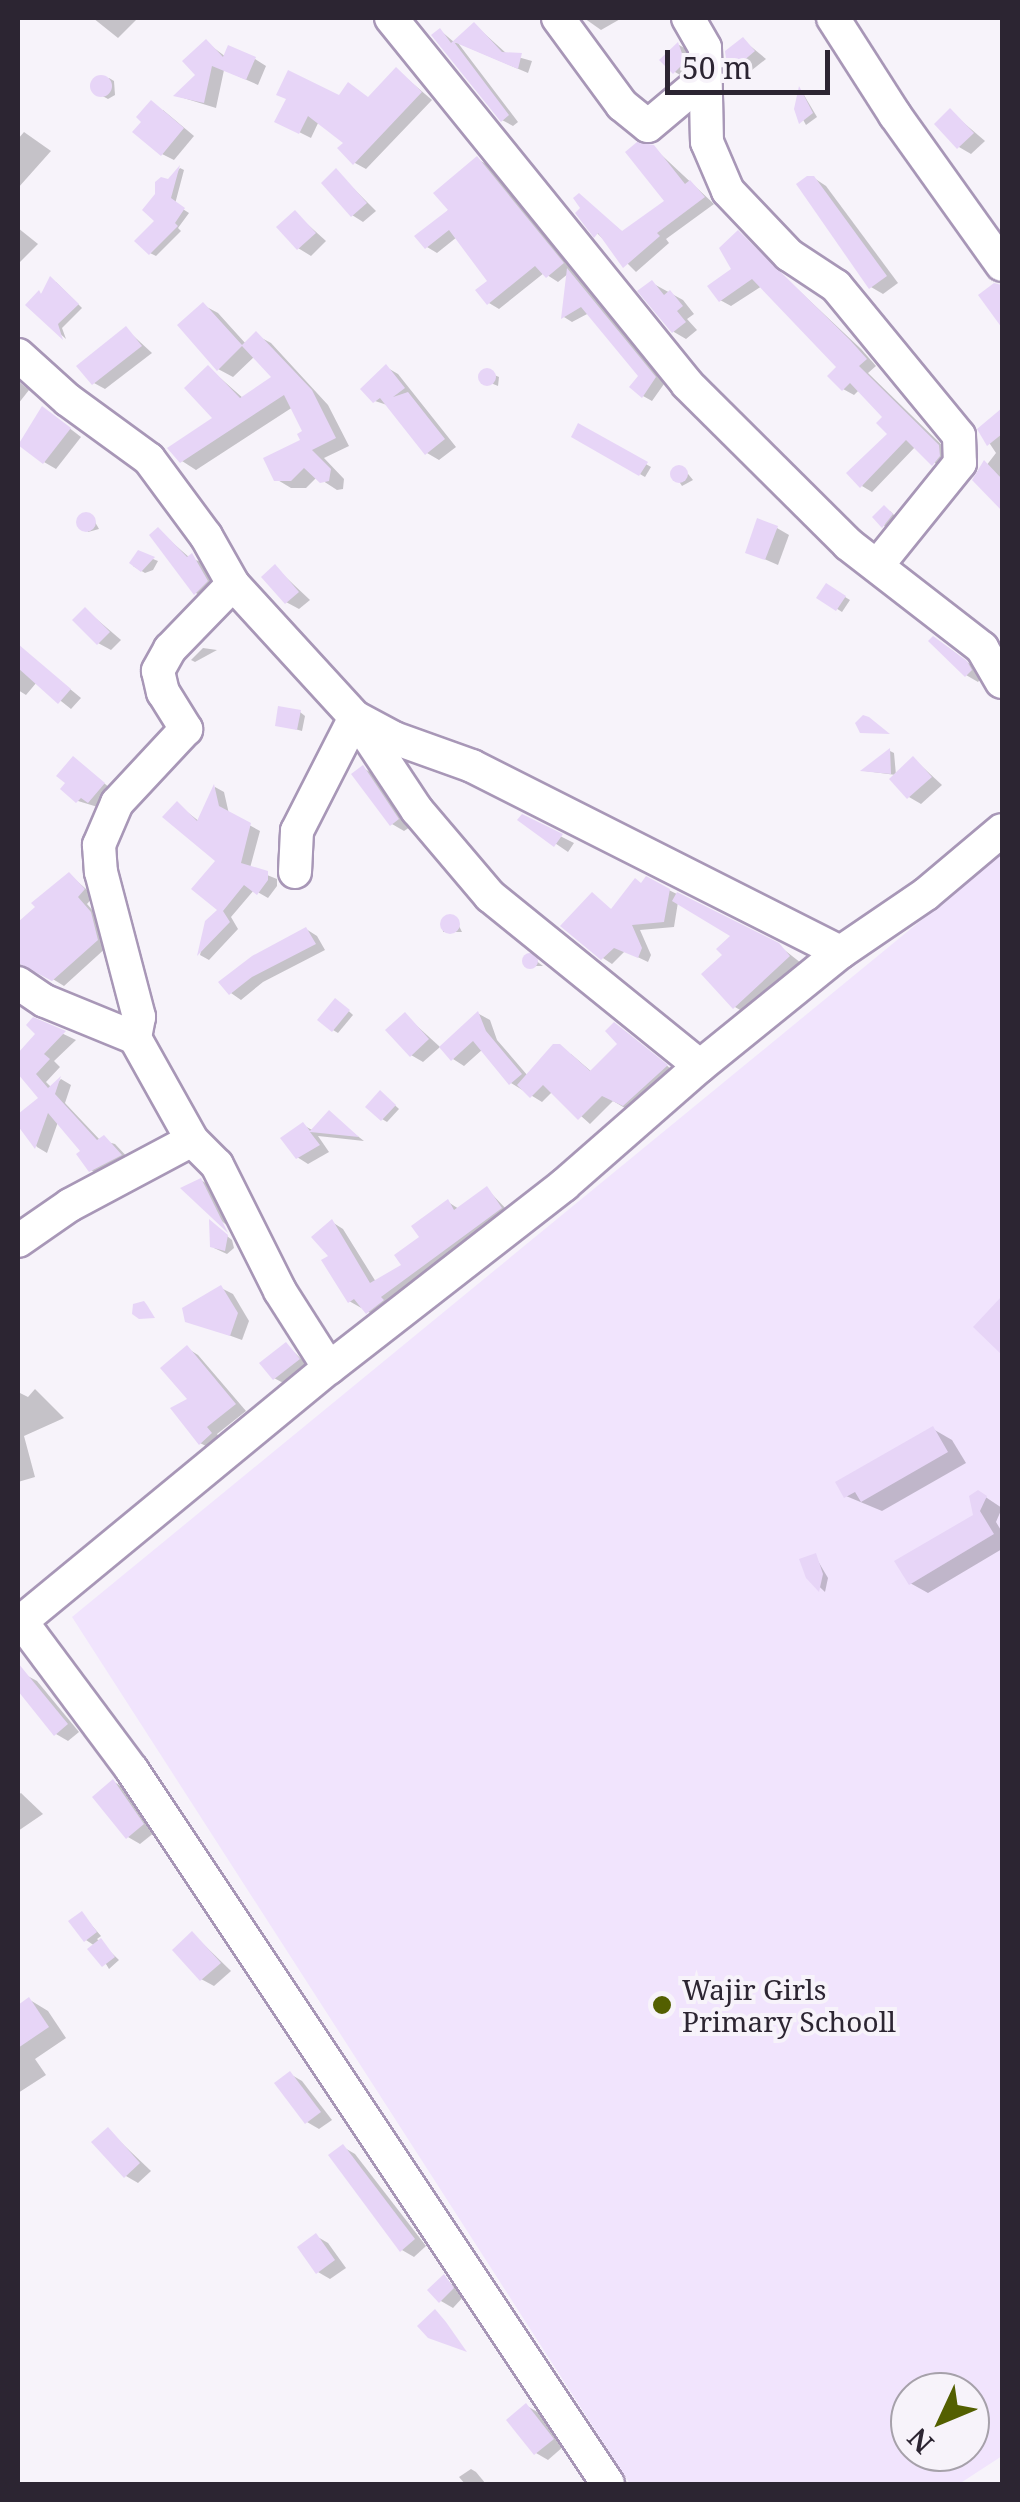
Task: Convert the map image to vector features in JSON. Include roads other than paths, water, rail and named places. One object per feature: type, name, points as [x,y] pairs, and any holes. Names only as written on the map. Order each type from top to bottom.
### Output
[{"type":"street","points":[[390,18],[562,234],[688,384],[848,544],[982,648],[1002,682]]},
{"type":"street","points":[[558,18],[622,105],[648,126],[704,79]]},
{"type":"street","points":[[688,18],[705,48],[707,142],[728,191],[788,255],[836,286],[959,436],[960,462],[876,566]]},
{"type":"street","points":[[834,18],[895,115],[1002,265]]},
{"type":"street","points":[[18,355],[68,400],[149,459],[206,536],[233,584],[356,717],[416,810],[490,896],[700,1066]]},
{"type":"street","points":[[134,1038],[138,1017],[101,872],[99,845],[118,803],[186,729],[163,692],[158,671],[170,649],[233,584]]},
{"type":"street","points":[[295,872],[298,831],[356,717]]},
{"type":"street","points":[[356,717],[394,738],[472,766],[841,952]]},
{"type":"street","points":[[608,2484],[132,1770],[19,1623],[328,1368],[564,1185],[700,1066],[841,952],[926,894],[1002,830]]},
{"type":"street","points":[[18,983],[45,1001],[134,1038],[192,1140],[218,1166],[280,1291],[328,1368]]},
{"type":"street","points":[[18,1240],[70,1205],[192,1140]]},
{"type":"place","name":"Wajir Girls Primary Schooll","points":[[662,2005]]}]
